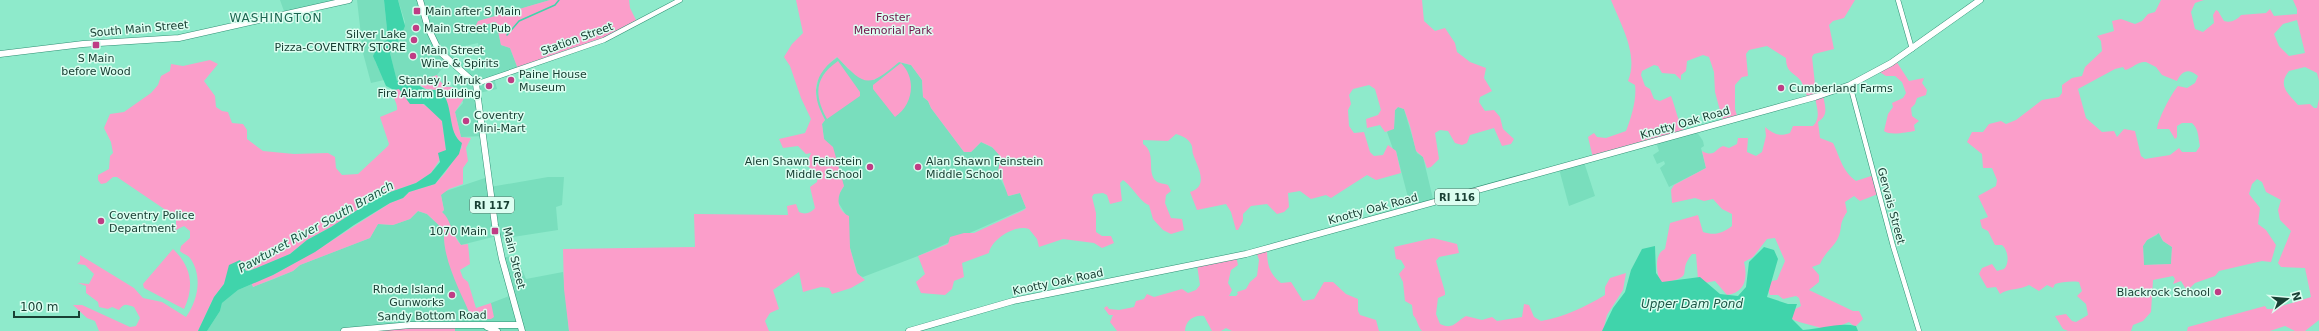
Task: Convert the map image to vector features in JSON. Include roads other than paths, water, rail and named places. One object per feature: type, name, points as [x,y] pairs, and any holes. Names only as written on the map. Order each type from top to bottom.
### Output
[{"type":"main road","name":"South Main Street","points":[[0,54],[83,44],[179,38],[349,0]]},
{"type":"main road","points":[[420,0],[428,28],[439,51],[476,84]]},
{"type":"main road","name":"Knotty Oak Road","points":[[909,331],[1013,302],[1246,254],[1691,132],[1850,85],[1891,64],[1980,0]]},
{"type":"main road","name":"Main Street","points":[[476,84],[495,225],[502,259],[521,328]]},
{"type":"main road","name":"Sandy Bottom Road","points":[[344,331],[411,325],[521,328]]},
{"type":"main road","points":[[484,326],[497,331]]},
{"type":"street","name":"Station Street","points":[[476,84],[604,40],[680,0]]},
{"type":"street","points":[[1898,0],[1912,49]]},
{"type":"street","name":"Gervais Street","points":[[1850,85],[1892,246],[1919,331]]},
{"type":"water","points":[[384,0],[398,0],[405,26],[400,38],[390,53],[397,81],[412,80],[427,90],[437,90],[442,93],[446,98],[454,132],[462,143],[459,154],[435,184],[409,192],[403,198],[390,203],[354,225],[315,252],[273,275],[238,290],[222,303],[220,311],[207,331],[198,331],[214,297],[224,284],[229,265],[240,260],[246,271],[249,271],[290,254],[307,240],[331,227],[379,196],[416,183],[431,173],[440,162],[438,153],[446,150],[442,121],[424,104],[410,104],[399,89],[394,90],[386,86],[373,56],[377,48],[388,39]]},
{"type":"water","name":"Upper Dam Pond","points":[[1655,246],[1656,273],[1662,282],[1700,277],[1720,294],[1738,296],[1746,287],[1749,262],[1764,247],[1774,250],[1778,259],[1767,297],[1788,304],[1797,304],[1792,319],[1803,330],[1837,325],[1850,325],[1856,326],[1858,331],[1602,331],[1613,308],[1625,292],[1631,270],[1642,249]]},
{"type":"waterway","points":[[507,35],[519,21],[555,5],[559,0]]},
{"type":"place","name":"Main after S Main","points":[[417,11]]},
{"type":"place","name":"Main Street Pub","points":[[416,28]]},
{"type":"place","name":"Silver Lake Pizza-COVENTRY STORE","points":[[414,40]]},
{"type":"place","name":"S Main before Wood","points":[[96,45]]},
{"type":"place","name":"Main Street Wine & Spirits","points":[[413,56]]},
{"type":"place","name":"Paine House Museum","points":[[511,80]]},
{"type":"place","name":"Stanley J. Mruk Fire Alarm Building","points":[[489,86]]},
{"type":"place","name":"Cumberland Farms","points":[[1781,88]]},
{"type":"place","name":"Coventry Mini-Mart","points":[[466,121]]},
{"type":"place","name":"Alen Shawn Feinstein Middle School","points":[[870,167]]},
{"type":"place","name":"Alan Shawn Feinstein Middle School","points":[[918,167]]},
{"type":"place","name":"Coventry Police Department","points":[[101,221]]},
{"type":"place","name":"1070 Main","points":[[495,231]]},
{"type":"place","name":"Blackrock School","points":[[2218,292]]},
{"type":"place","name":"Rhode Island Gunworks","points":[[452,295]]},
{"type":"district","name":"WASHINGTON","points":[[276,18]]},
{"type":"park label","name":"Foster Memorial Park","points":[[893,23]]},
{"type":"water label","name":"Pawtuxet River South Branch","points":[[316,227]]}]
